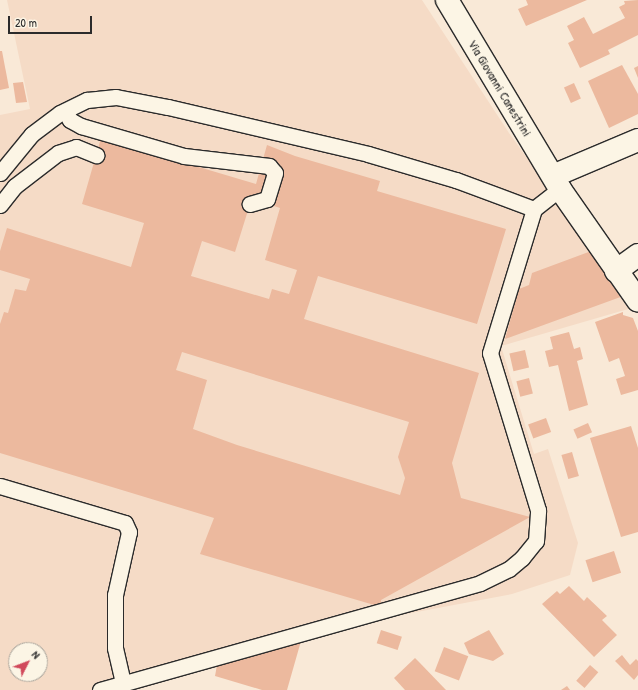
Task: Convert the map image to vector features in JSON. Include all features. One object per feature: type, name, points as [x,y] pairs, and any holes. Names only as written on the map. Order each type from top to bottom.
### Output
[{"type":"street","name":"Via Giovanni Canestrini","points":[[447,0],[557,183],[638,301]]},
{"type":"street","points":[[557,183],[638,140]]},
{"type":"street","points":[[616,270],[638,255]]},
{"type":"lane","points":[[0,173],[32,134],[65,111],[87,100],[116,97],[168,107],[368,154],[456,180],[534,209]]},
{"type":"lane","points":[[65,111],[70,120],[81,126],[184,156],[269,166],[275,173],[267,199],[250,204]]},
{"type":"lane","points":[[0,205],[14,186],[58,153],[76,147],[96,155]]},
{"type":"lane","points":[[100,690],[480,583],[509,569],[522,558],[536,541],[538,510],[490,353],[534,209],[557,183]]},
{"type":"lane","points":[[0,486],[125,523],[129,532],[114,595],[116,648],[123,683]]},
{"type":"shaded area","points":[[7,0],[422,0],[509,133],[635,307],[501,346],[534,454],[548,449],[578,543],[570,575],[512,594],[363,622],[117,690],[0,690],[0,115],[30,109]]},
{"type":"building","points":[[526,0],[587,0],[526,26],[518,9],[528,5]]},
{"type":"building","points":[[638,0],[638,35],[608,50],[610,54],[580,68],[568,43],[574,40],[567,26],[584,17],[593,34],[625,18],[619,7],[625,4],[624,1]]},
{"type":"building","points":[[0,51],[2,51],[9,88],[0,90]]},
{"type":"building","points":[[622,65],[638,94],[638,114],[609,128],[588,81]]},
{"type":"building","points":[[638,66],[638,78],[634,68]]},
{"type":"building","points":[[23,82],[27,102],[16,103],[13,83]]},
{"type":"building","points":[[574,83],[581,99],[571,103],[564,87]]},
{"type":"building","points":[[101,138],[256,184],[267,145],[295,156],[380,181],[377,191],[506,229],[477,324],[318,276],[304,319],[479,373],[452,463],[461,498],[530,517],[381,600],[381,607],[200,554],[214,518],[0,453],[0,324],[4,312],[8,313],[15,289],[26,291],[30,279],[0,270],[0,251],[7,228],[131,267],[144,223],[82,204]],"holes":[[[250,204],[268,204],[280,208],[265,260],[297,270],[289,294],[272,289],[269,299],[191,276],[202,241],[235,252]],[[182,352],[409,422],[398,457],[405,478],[400,495],[237,445],[193,429],[207,380],[176,370]]]},
{"type":"building","points":[[594,250],[626,295],[505,339],[519,289],[529,285],[532,273]]},
{"type":"building","points":[[623,312],[623,315],[633,318],[638,331],[638,390],[621,395],[616,379],[625,376],[619,358],[609,362],[595,322]]},
{"type":"building","points":[[569,332],[574,349],[580,347],[583,359],[577,361],[588,405],[569,411],[558,365],[549,367],[545,351],[553,349],[550,337]]},
{"type":"building","points":[[525,350],[529,368],[513,371],[509,354]]},
{"type":"building","points":[[529,378],[533,394],[520,397],[516,381]]},
{"type":"building","points":[[546,418],[551,432],[533,439],[528,424]]},
{"type":"building","points":[[588,423],[592,432],[577,439],[573,430]]},
{"type":"building","points":[[631,426],[638,448],[638,532],[621,537],[590,438]]},
{"type":"building","points":[[572,452],[579,476],[568,479],[561,455]]},
{"type":"building","points":[[614,551],[621,573],[593,582],[585,560]]},
{"type":"building","points":[[569,586],[584,601],[587,597],[607,616],[602,620],[617,635],[594,657],[542,604],[557,591],[560,594]]},
{"type":"building","points":[[381,630],[402,637],[398,650],[377,643]]},
{"type":"building","points":[[489,630],[504,654],[493,661],[469,654],[464,643]]},
{"type":"building","points":[[301,641],[287,690],[262,690],[215,676],[217,665]]},
{"type":"building","points":[[444,647],[468,656],[459,681],[435,671]]},
{"type":"building","points":[[622,655],[630,665],[636,659],[638,661],[638,675],[634,680],[615,661]]},
{"type":"building","points":[[415,658],[446,690],[405,690],[394,678]]},
{"type":"building","points":[[590,665],[598,672],[585,688],[576,681]]},
{"type":"building","points":[[567,686],[570,690],[561,690]]}]
